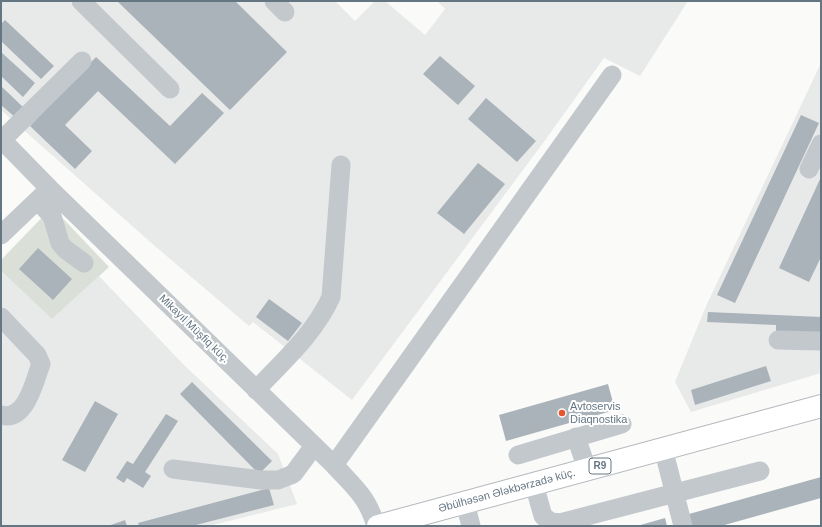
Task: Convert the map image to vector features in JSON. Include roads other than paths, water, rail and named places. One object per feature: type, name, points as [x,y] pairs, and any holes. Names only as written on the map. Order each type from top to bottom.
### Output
[{"type":"main road","name":"Əbülhəsən Ələkbərzadə küç.","points":[[377,526],[821,406]]},
{"type":"street","points":[[81,1],[170,88]]},
{"type":"street","points":[[1,140],[82,61]]},
{"type":"street","points":[[334,465],[612,75]]},
{"type":"street","name":"Mikayıl Müşfiq küç.","points":[[1,140],[44,195],[256,390],[334,465],[365,498],[377,526]]},
{"type":"street","points":[[809,169],[821,144]]},
{"type":"street","points":[[256,390],[315,325],[324,312],[331,297],[341,165]]},
{"type":"street","points":[[1,235],[44,195],[60,243],[65,249],[84,263]]},
{"type":"street","points":[[1,316],[37,355],[41,364],[27,401],[17,413],[8,417],[1,415]]},
{"type":"street","points":[[778,340],[821,341]]},
{"type":"street","points":[[518,455],[622,424]]},
{"type":"street","points":[[576,438],[587,469]]},
{"type":"street","points":[[173,469],[261,480],[278,480],[294,473],[314,446]]},
{"type":"street","points":[[663,448],[683,526]]},
{"type":"street","points":[[534,484],[543,516],[551,522],[560,523],[760,471]]},
{"type":"street","points":[[465,503],[471,526]]},
{"type":"place","name":"Avtoservis Diaqnostika","points":[[562,413]]}]
